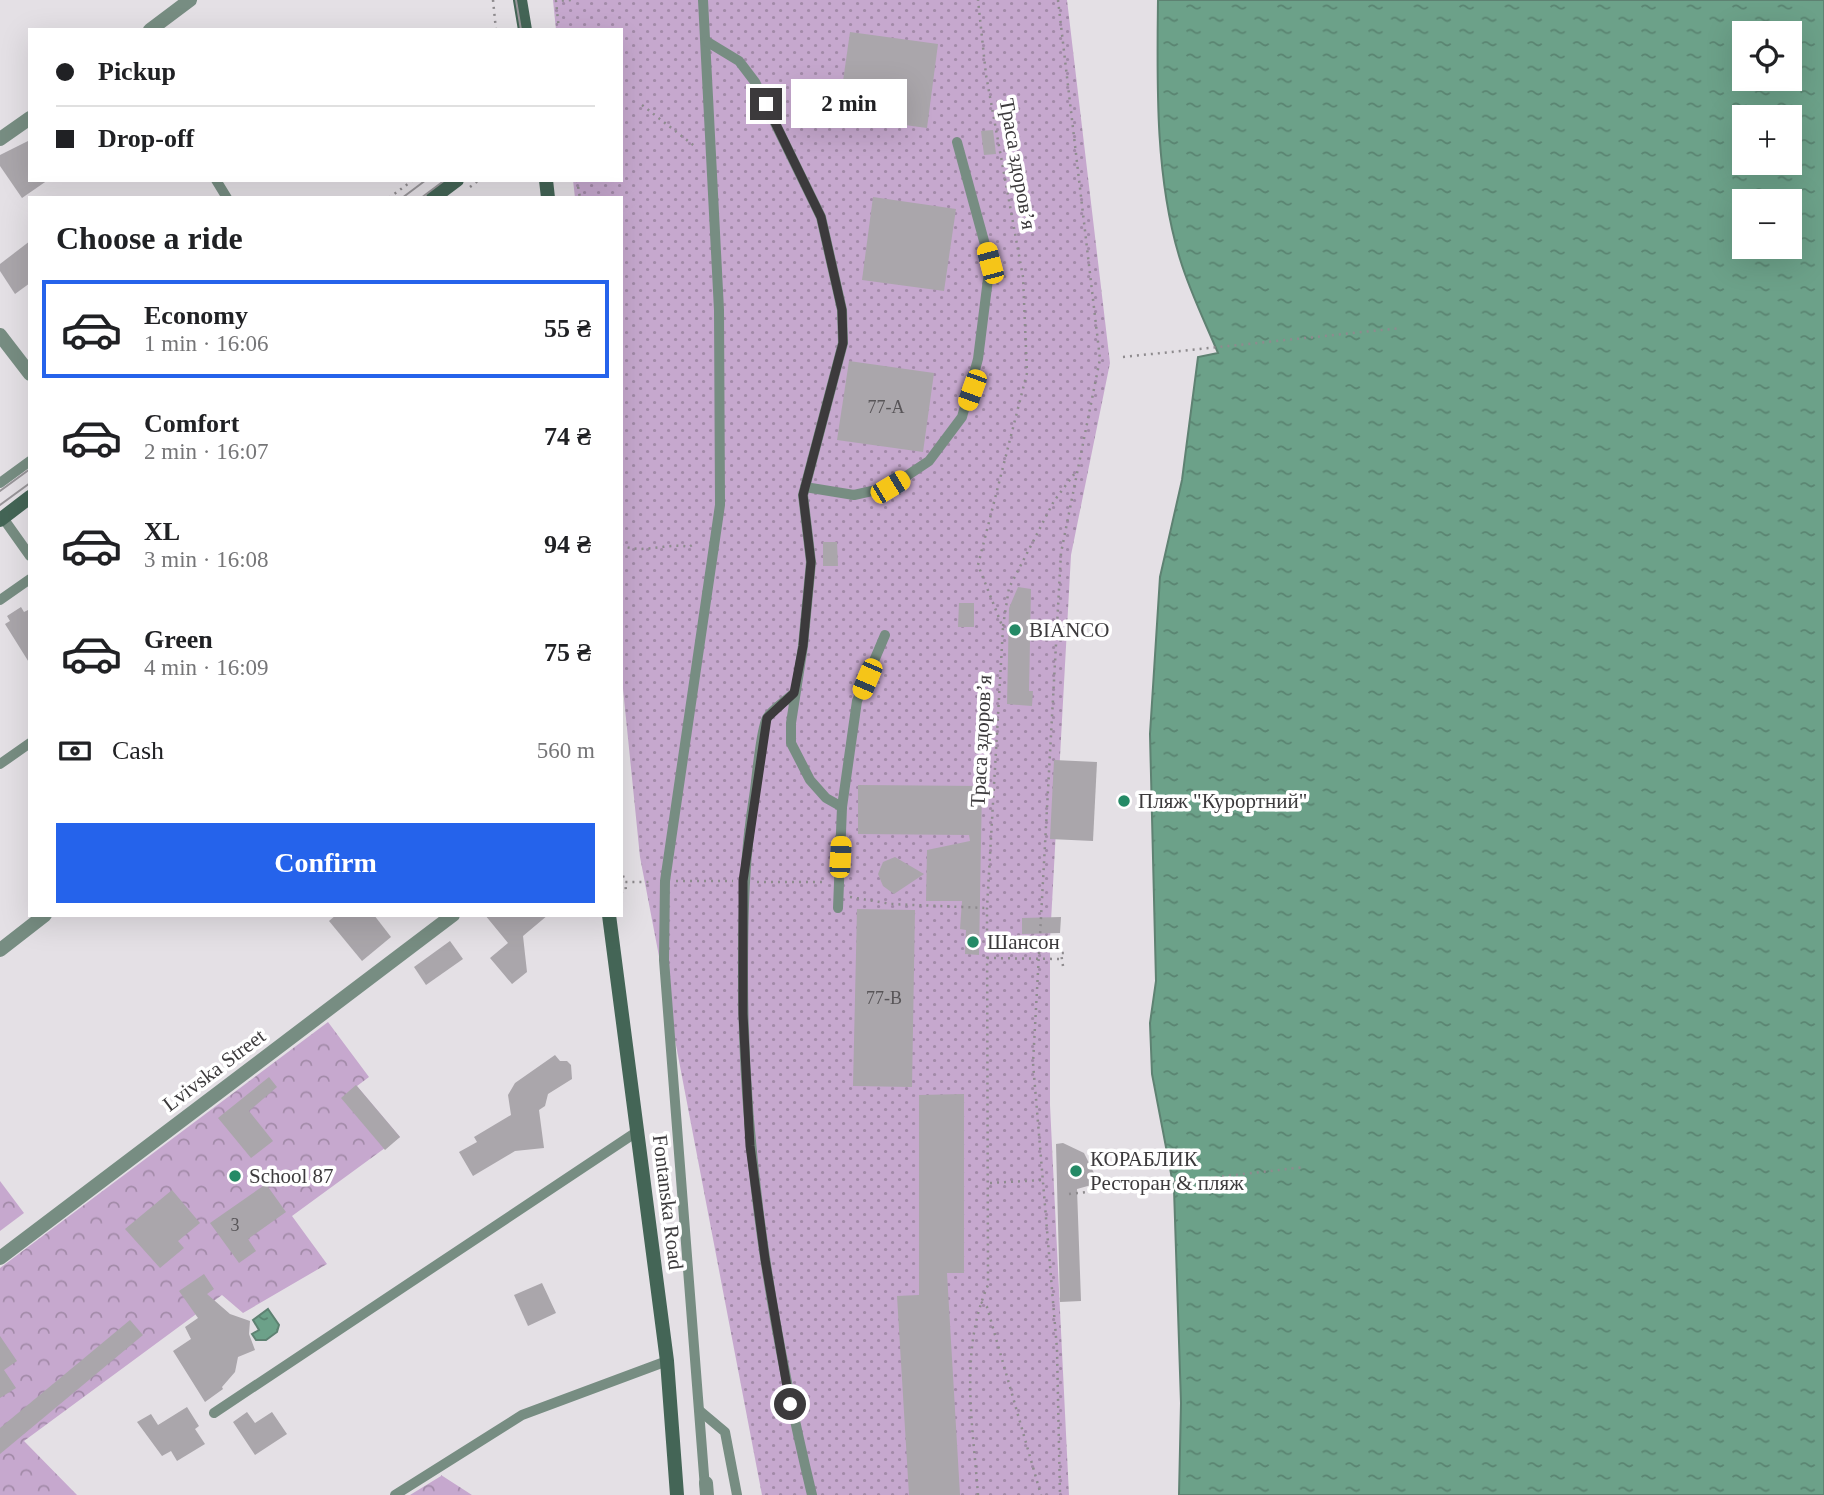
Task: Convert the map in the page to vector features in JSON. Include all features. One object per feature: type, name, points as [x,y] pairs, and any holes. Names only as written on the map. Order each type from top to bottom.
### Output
[{"type":"main road","points":[[520,0],[525,28]]},
{"type":"main road","points":[[436,196],[454,182]]},
{"type":"main road","points":[[2,519],[28,499]]},
{"type":"main road","name":"Fontanska Road","points":[[609,917],[667,1362],[679,1493]]},
{"type":"street","points":[[153,28],[190,0]]},
{"type":"street","points":[[0,139],[28,119]]},
{"type":"street","points":[[0,335],[28,371]]},
{"type":"street","points":[[0,950],[42,917]]},
{"type":"street","name":"Lvivska Street","points":[[0,1258],[450,917]]},
{"type":"lane","points":[[704,0],[719,310],[720,505],[665,881],[664,960],[705,1491]]},
{"type":"lane","points":[[706,41],[739,61],[755,82],[821,217],[842,310],[843,343],[805,487],[802,509],[811,562],[803,646],[794,693],[792,743],[798,760],[826,798],[842,807]]},
{"type":"lane","points":[[805,487],[854,495],[890,487],[929,461],[962,417],[978,359],[990,263],[957,142]]},
{"type":"lane","points":[[0,483],[28,462]]},
{"type":"lane","points":[[2,519],[28,553]]},
{"type":"lane","points":[[0,600],[28,580]]},
{"type":"lane","points":[[838,908],[842,807],[857,701],[885,635]]},
{"type":"lane","points":[[794,693],[767,718],[752,809],[743,881],[743,1014],[750,1146],[765,1259],[785,1381],[812,1495]]},
{"type":"lane","points":[[0,764],[28,744]]},
{"type":"lane","points":[[214,1413],[638,1131]]},
{"type":"lane","points":[[395,1495],[522,1415],[667,1362]]},
{"type":"lane","points":[[700,1410],[725,1432],[737,1495]]},
{"type":"path","points":[[493,0],[496,28]]},
{"type":"path","points":[[559,28],[556,1],[571,0]]},
{"type":"path","name":"Траса здоров’я","points":[[978,0],[986,75],[1023,277],[1027,359],[1027,373],[978,565],[1003,628],[988,908],[988,1285],[981,1302],[968,1360],[978,1495]]},
{"type":"path","points":[[1058,0],[1100,359],[1061,552],[1033,1063],[1057,1349],[1060,1495]]},
{"type":"path","points":[[642,105],[712,160]]},
{"type":"path","points":[[392,196],[410,182]]},
{"type":"path","points":[[1123,357],[1401,328]]},
{"type":"path","points":[[1003,628],[1009,588],[1054,501],[1077,470]]},
{"type":"path","points":[[623,545],[645,550],[659,549],[668,544],[692,545]]},
{"type":"path","points":[[623,876],[626,891],[623,892]]},
{"type":"path","points":[[625,882],[653,882]]},
{"type":"path","points":[[820,882],[839,882],[847,896],[891,904],[988,908]]},
{"type":"path","points":[[1063,965],[1061,953],[1064,953]]},
{"type":"path","points":[[987,958],[1061,959]]},
{"type":"path","points":[[1069,1194],[1305,1167]]},
{"type":"path","points":[[990,1183],[1043,1180]]},
{"type":"path","points":[[981,1302],[987,1307],[1041,1495]]},
{"type":"green space","points":[[553,0],[1067,0],[1110,363],[1071,555],[1050,940],[1050,1105],[1069,1495],[762,1495],[640,857],[623,689],[623,196],[575,196],[573,182],[623,182],[623,28],[556,28]]},
{"type":"green space","name":"School 87","points":[[328,1022],[369,1077],[357,1086],[400,1137],[292,1216],[327,1264],[243,1313],[222,1295],[24,1441],[77,1495],[0,1495],[0,1268]]},
{"type":"green space","points":[[0,1181],[24,1213],[0,1231]]},
{"type":"green space","points":[[441,1476],[472,1495],[410,1495]]},
{"type":"water","points":[[1158,0],[1824,0],[1824,1495],[1179,1495],[1181,1403],[1174,1189],[1152,1074],[1150,1023],[1156,981],[1150,734],[1160,577],[1182,480],[1198,357],[1218,353],[1188,283],[1172,228],[1162,164],[1158,98]]},
{"type":"water","points":[[268,1309],[279,1325],[277,1332],[266,1340],[256,1340],[252,1334],[259,1330],[253,1320]]},
{"type":"building","points":[[850,32],[938,44],[927,128],[838,116]]},
{"type":"building","points":[[993,130],[996,154],[984,155],[981,131]]},
{"type":"building","points":[[28,141],[28,182],[45,182],[22,198],[0,166],[0,155]]},
{"type":"building","points":[[873,197],[956,209],[944,291],[862,280]]},
{"type":"building","points":[[28,243],[28,284],[15,294],[0,271],[0,264]]},
{"type":"building","points":[[849,361],[934,373],[923,452],[837,440]]},
{"type":"building","points":[[823,542],[837,542],[838,566],[823,566]]},
{"type":"building","points":[[1018,587],[1031,589],[1029,691],[1033,691],[1032,706],[1007,704],[1009,608]]},
{"type":"building","points":[[959,603],[974,603],[974,627],[958,627]]},
{"type":"building","points":[[21,607],[24,612],[28,610],[28,661],[5,624],[10,621],[7,616]]},
{"type":"building","points":[[1054,760],[1097,762],[1093,841],[1050,839]]},
{"type":"building","points":[[858,785],[982,786],[979,955],[965,954],[966,930],[960,929],[962,901],[926,901],[927,850],[970,841],[969,835],[858,834]]},
{"type":"building","points":[[895,857],[924,874],[894,894],[883,886],[878,874],[883,862]]},
{"type":"building","points":[[857,909],[915,910],[912,1087],[853,1086]]},
{"type":"building","points":[[334,917],[376,917],[391,937],[362,961],[329,921]]},
{"type":"building","points":[[487,917],[546,917],[523,936],[527,972],[512,984],[490,958],[508,943]]},
{"type":"building","points":[[1061,917],[1060,933],[1022,934],[1022,918]]},
{"type":"building","points":[[450,941],[463,959],[426,985],[414,967]]},
{"type":"building","points":[[555,1055],[560,1061],[567,1061],[571,1065],[572,1079],[548,1094],[545,1106],[539,1110],[544,1148],[515,1151],[473,1176],[459,1152],[477,1142],[474,1137],[511,1115],[508,1095],[515,1083]]},
{"type":"building","points":[[269,1077],[277,1087],[249,1111],[273,1141],[251,1158],[218,1118]]},
{"type":"building","points":[[356,1085],[400,1137],[385,1150],[341,1098]]},
{"type":"building","points":[[964,1094],[964,1273],[947,1273],[960,1495],[909,1495],[897,1296],[919,1295],[919,1095]]},
{"type":"building","points":[[1063,1143],[1084,1153],[1095,1175],[1095,1184],[1077,1189],[1081,1301],[1060,1302],[1056,1144]]},
{"type":"building","points":[[266,1184],[286,1212],[248,1239],[256,1251],[239,1263],[210,1223]]},
{"type":"building","points":[[172,1190],[200,1223],[178,1241],[184,1248],[160,1268],[125,1229]]},
{"type":"building","points":[[204,1274],[214,1289],[207,1294],[230,1314],[250,1321],[249,1334],[255,1350],[238,1357],[235,1372],[223,1389],[205,1402],[173,1351],[191,1339],[185,1327],[198,1318],[179,1291]]},
{"type":"building","points":[[542,1283],[556,1313],[528,1326],[514,1295]]},
{"type":"building","points":[[130,1320],[143,1335],[0,1454],[0,1428]]},
{"type":"building","points":[[0,1336],[17,1361],[4,1370],[16,1388],[0,1398]]},
{"type":"building","points":[[187,1407],[199,1426],[195,1429],[205,1444],[177,1461],[171,1451],[162,1456],[137,1422],[151,1414],[158,1425]]},
{"type":"building","points":[[247,1412],[255,1423],[272,1412],[287,1434],[255,1455],[233,1422]]},
{"type":"tram line","points":[[516,0],[521,28]]},
{"type":"tram line","points":[[405,196],[423,182]]},
{"type":"tram line","points":[[424,196],[442,182]]},
{"type":"tram line","points":[[0,491],[28,470]]},
{"type":"tram line","points":[[0,505],[28,484]]},
{"type":"place","name":"BIANCO","points":[[1015,630]]},
{"type":"place","name":"Пляж \"Курортний\"","points":[[1124,801]]},
{"type":"place","name":"Шансон","points":[[973,942]]},
{"type":"place","name":"КОРАБЛИК Ресторан & пляж","points":[[1076,1171]]},
{"type":"place","name":"School 87","points":[[235,1176]]},
{"type":"route","points":[[766,104],[821,217],[842,310],[843,343],[803,495],[802,509],[811,562],[803,646],[794,693],[767,718],[743,881],[743,1014],[750,1146],[765,1259],[790,1404]]}]
